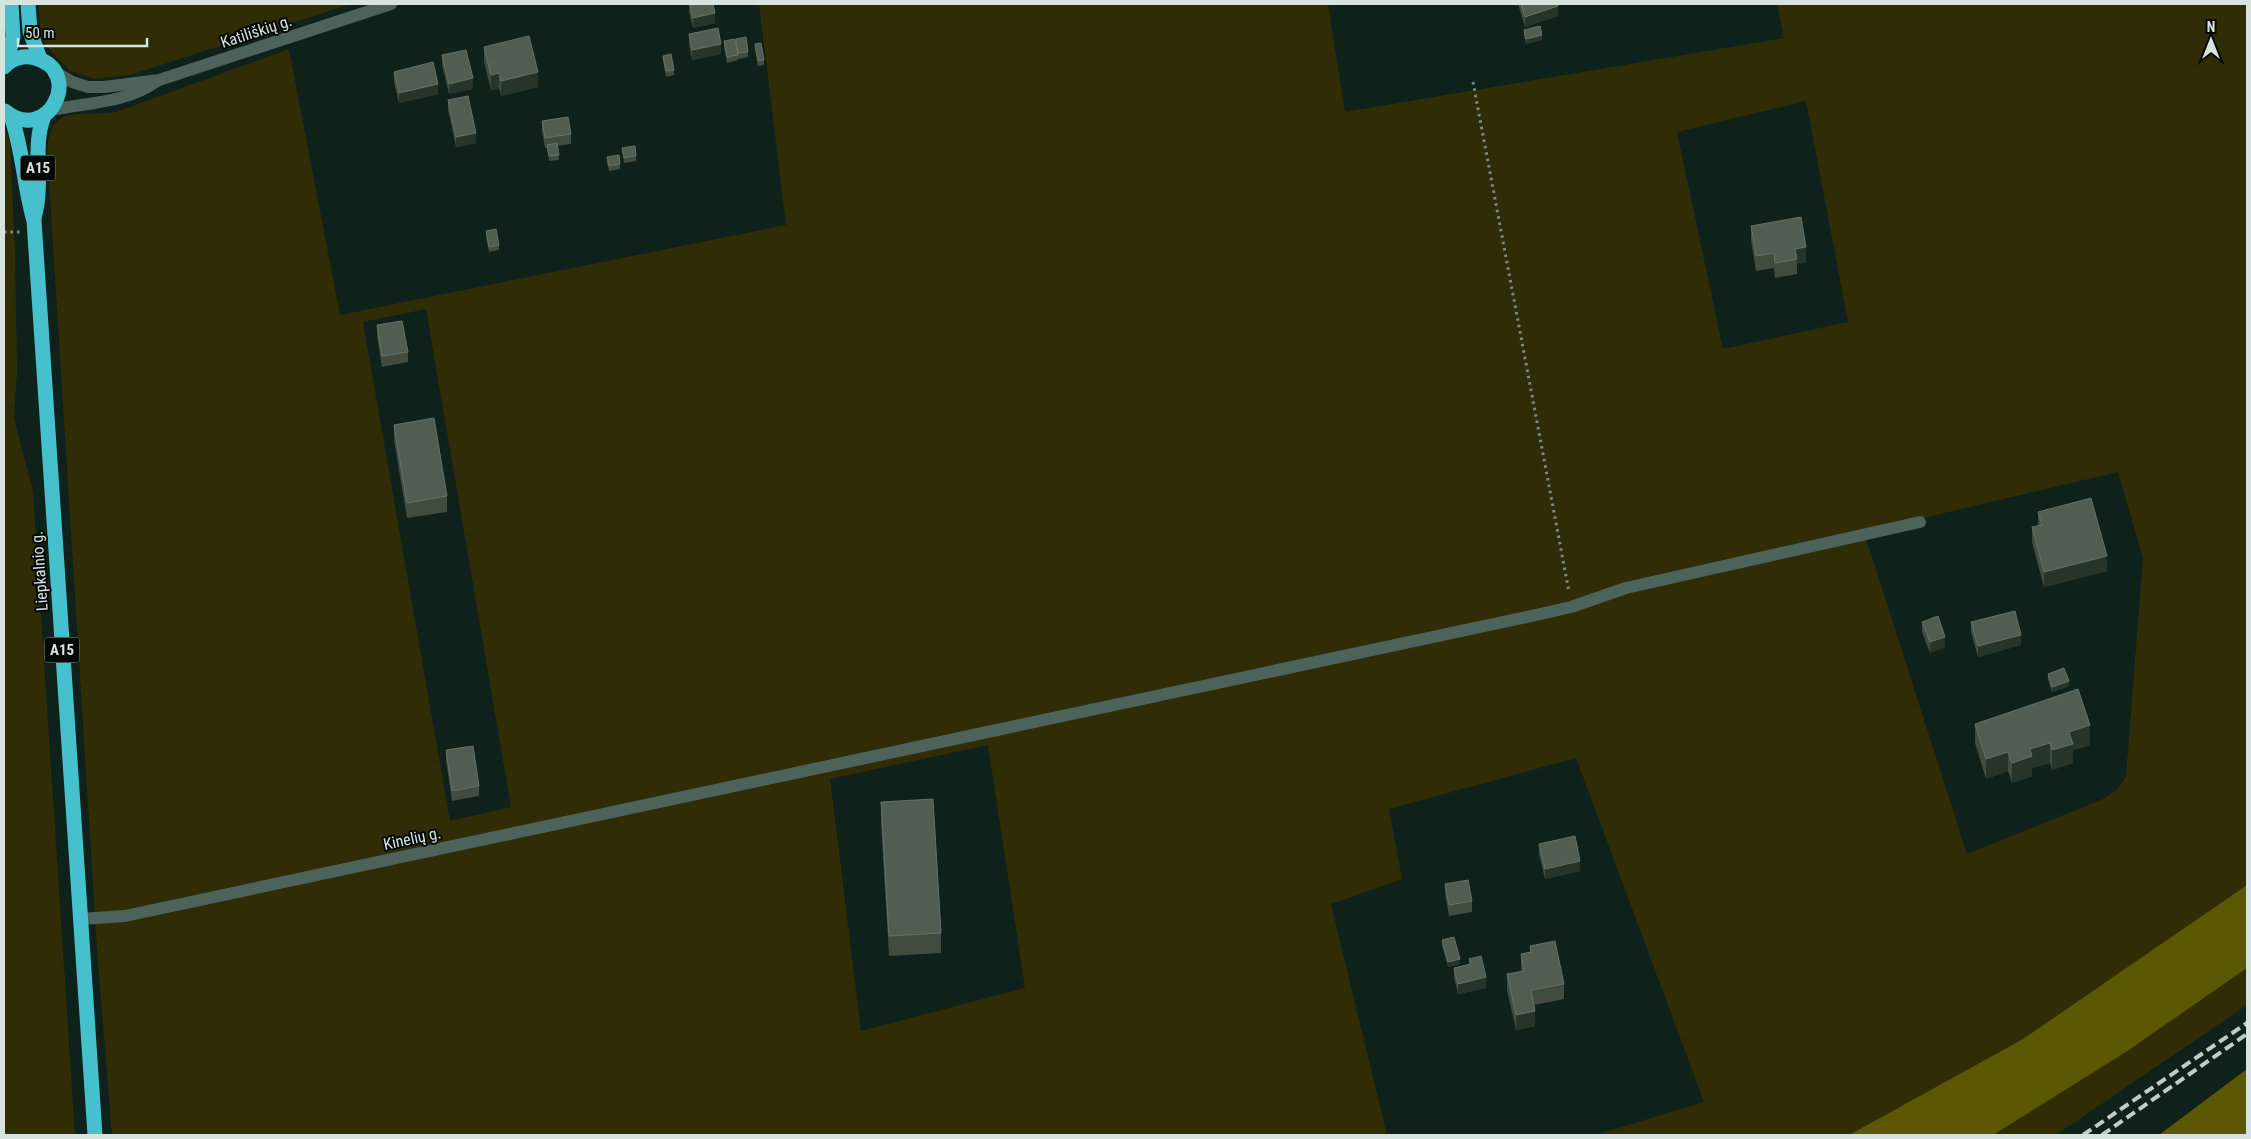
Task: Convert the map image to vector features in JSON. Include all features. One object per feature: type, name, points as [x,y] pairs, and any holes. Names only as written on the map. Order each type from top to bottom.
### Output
[{"type":"highway","points":[[5,66],[13,37],[12,4]]},
{"type":"highway","points":[[28,4],[30,31],[40,59]]},
{"type":"highway","points":[[5,66],[22,57],[40,59],[55,72]]},
{"type":"highway","name":"Liepkalnio g.","points":[[7,113],[28,120],[47,113],[56,104],[59,88],[55,72]]},
{"type":"highway","name":"Liepkalnio g.","points":[[7,113],[20,144],[27,197],[34,221],[80,919]]},
{"type":"highway","name":"Liepkalnio g.","points":[[34,221],[38,196],[38,143],[47,113]]},
{"type":"highway","name":"A15","points":[[80,919],[95,1135]]},
{"type":"street","name":"Katiliškių g.","points":[[55,72],[72,82],[88,87],[104,88],[159,80],[390,4]]},
{"type":"street","name":"Katiliškių g.","points":[[47,113],[127,98],[143,91],[159,80]]},
{"type":"street","name":"Kinelių g.","points":[[80,919],[125,916],[1571,607],[1626,588],[1920,522]]},
{"type":"path","points":[[1473,82],[1571,607]]},
{"type":"shaded area","points":[[39,4],[351,4],[130,75],[95,79],[70,71],[49,49],[40,35]]},
{"type":"shaded area","points":[[759,4],[1328,4],[1345,112],[1784,38],[1777,4],[2247,4],[2247,885],[2023,1039],[1849,1135],[1595,1135],[1704,1102],[1576,758],[1389,809],[1402,879],[1331,904],[1387,1135],[112,1135],[97,949],[48,160],[51,129],[56,122],[64,116],[76,114],[116,112],[289,49],[340,315],[786,225]],"holes":[[[1806,101],[1848,322],[1723,349],[1677,132]],[[426,309],[511,807],[450,821],[363,322]],[[2118,472],[2143,558],[2126,777],[2117,790],[2103,799],[1967,854],[1864,532]],[[988,745],[1025,988],[861,1031],[830,779]]]},
{"type":"shaded area","points":[[4,128],[10,140],[15,255],[17,369],[14,418],[33,492],[75,1135],[4,1135]]},
{"type":"shaded area","points":[[2247,885],[2247,968],[2126,1052],[1993,1135],[1849,1135],[2023,1039]]},
{"type":"shaded area","points":[[2247,968],[2247,1005],[2056,1135],[1993,1135],[2126,1052]]},
{"type":"shaded area","points":[[2247,1069],[2247,1135],[2159,1135]]},
{"type":"building","points":[[690,4],[713,4],[715,13],[693,18]]},
{"type":"building","points":[[1521,4],[1557,4],[1558,6],[1525,17]]},
{"type":"building","points":[[1540,26],[1542,35],[1526,39],[1524,30]]},
{"type":"building","points":[[718,28],[721,44],[692,50],[689,34]]},
{"type":"building","points":[[529,36],[538,72],[501,81],[499,73],[491,75],[484,47]]},
{"type":"building","points":[[746,37],[748,52],[738,53],[736,39]]},
{"type":"building","points":[[735,39],[738,55],[727,57],[724,41]]},
{"type":"building","points":[[761,43],[764,60],[758,61],[755,44]]},
{"type":"building","points":[[466,50],[473,78],[449,84],[442,55]]},
{"type":"building","points":[[671,54],[674,70],[666,71],[663,56]]},
{"type":"building","points":[[433,62],[438,84],[399,93],[394,72]]},
{"type":"building","points":[[468,96],[476,133],[456,137],[448,100]]},
{"type":"building","points":[[568,117],[571,134],[545,138],[542,121]]},
{"type":"building","points":[[557,143],[559,155],[549,156],[547,145]]},
{"type":"building","points":[[635,146],[636,156],[624,158],[622,148]]},
{"type":"building","points":[[619,155],[620,164],[609,166],[607,157]]},
{"type":"building","points":[[1801,217],[1806,247],[1795,249],[1797,259],[1775,263],[1774,253],[1756,256],[1751,226]]},
{"type":"building","points":[[496,229],[499,245],[489,247],[486,231]]},
{"type":"building","points":[[402,321],[408,352],[382,356],[377,325]]},
{"type":"building","points":[[434,418],[447,496],[407,503],[394,425]]},
{"type":"building","points":[[2091,498],[2107,556],[2044,572],[2032,527],[2042,525],[2038,512]]},
{"type":"building","points":[[2015,611],[2021,635],[1978,646],[1971,622]]},
{"type":"building","points":[[1938,616],[1945,637],[1930,642],[1922,622]]},
{"type":"building","points":[[2064,668],[2069,681],[2052,687],[2048,674]]},
{"type":"building","points":[[2078,689],[2090,725],[2069,732],[2073,744],[2052,750],[2050,743],[2030,749],[2032,756],[2012,763],[2008,752],[1986,759],[1975,724]]},
{"type":"building","points":[[473,746],[479,786],[452,791],[446,750]]},
{"type":"building","points":[[933,799],[941,933],[889,936],[881,802]]},
{"type":"building","points":[[1575,836],[1580,861],[1545,869],[1539,844]]},
{"type":"building","points":[[1468,880],[1472,901],[1449,905],[1445,884]]},
{"type":"building","points":[[1454,937],[1460,959],[1448,962],[1442,940]]},
{"type":"building","points":[[1555,941],[1564,984],[1531,990],[1535,1011],[1516,1015],[1507,974],[1524,971],[1521,954],[1531,952],[1530,946]]},
{"type":"building","points":[[1481,956],[1486,977],[1458,984],[1454,968],[1471,964],[1469,959]]},
{"type":"railway","points":[[2083,1135],[2247,1023]]},
{"type":"railway","points":[[2102,1135],[2247,1034]]}]
